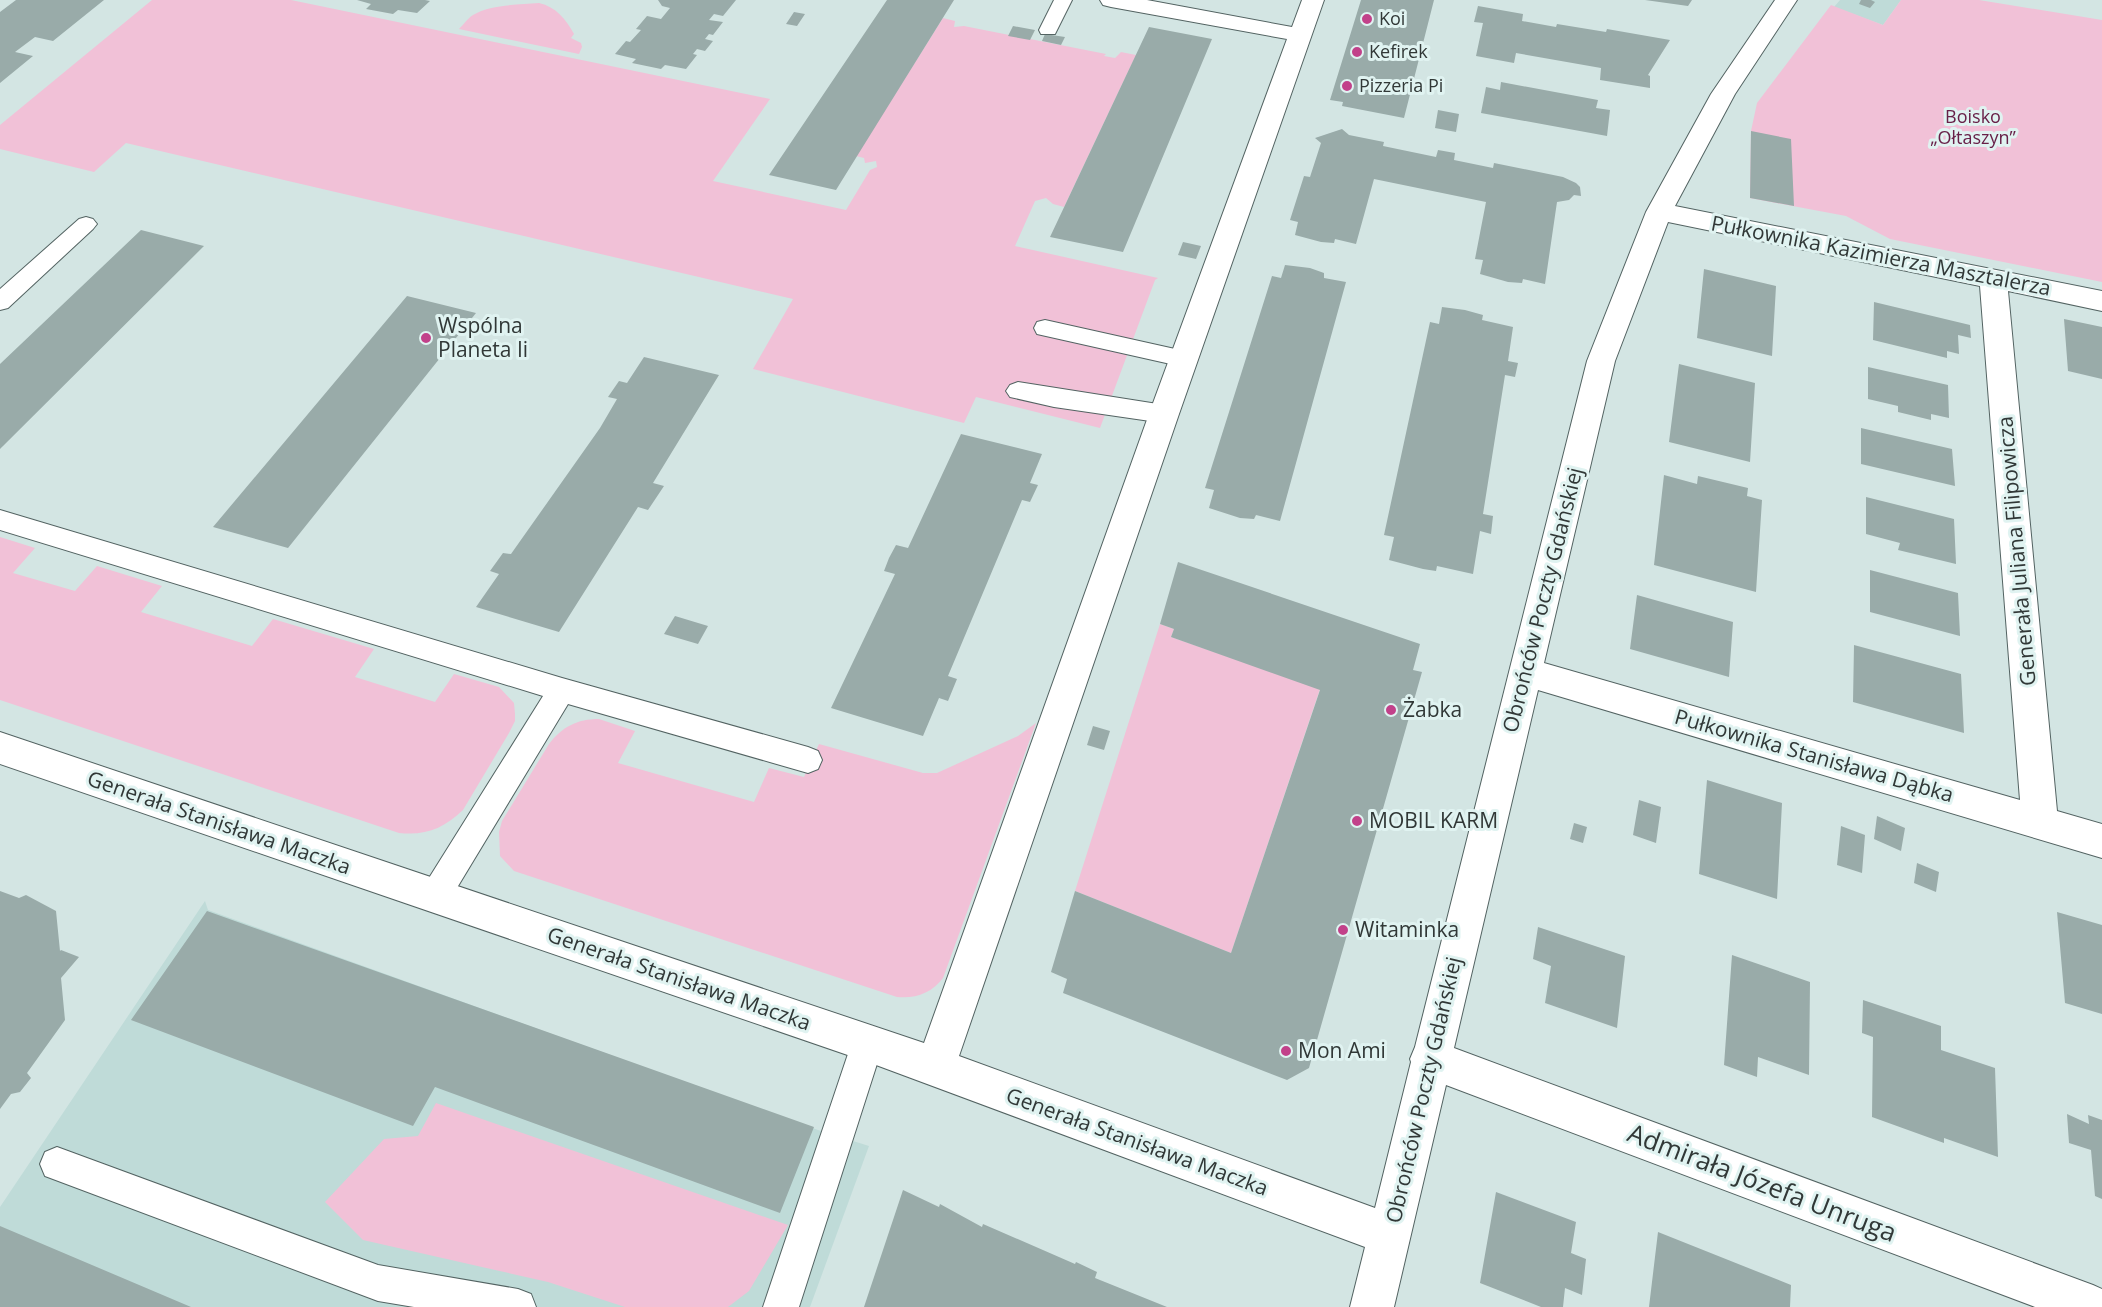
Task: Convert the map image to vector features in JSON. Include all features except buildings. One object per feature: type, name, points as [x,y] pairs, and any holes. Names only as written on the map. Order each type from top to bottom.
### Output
[{"type":"street","points":[[1111,0],[1300,35]]},
{"type":"street","points":[[935,1067],[1164,414],[1313,0]]},
{"type":"street","name":"Obrońców Poczty Gdańskiej","points":[[1372,1307],[1371,1228],[1430,1059],[1601,361],[1659,212],[1723,94],[1786,0]]},
{"type":"street","name":"Pułkownika Kazimierza Masztalerza","points":[[1659,212],[2102,301]]},
{"type":"street","name":"Generała Juliana Filipowicza","points":[[1993,279],[2040,822]]},
{"type":"street","name":"Pułkownika Stanisława Dąbka","points":[[1525,672],[2102,840]]},
{"type":"street","name":"Generała Stanisława Maczka","points":[[0,748],[868,1042],[1371,1228]]},
{"type":"street","name":"Admirała Józefa Unruga","points":[[1430,1059],[2093,1307]]},
{"type":"lane","points":[[1048,30],[1063,0]]},
{"type":"lane","points":[[0,302],[86,224]]},
{"type":"lane","points":[[1045,328],[1184,359]]},
{"type":"lane","points":[[1018,392],[1054,400],[1114,405],[1164,414]]},
{"type":"lane","points":[[0,520],[562,690],[808,760]]},
{"type":"lane","points":[[435,896],[562,690]]},
{"type":"lane","points":[[781,1307],[868,1042]]},
{"type":"lane","points":[[57,1164],[378,1283],[518,1307]]},
{"type":"shaded area","points":[[1840,0],[1901,0],[1883,25],[1834,7]]},
{"type":"shaded area","points":[[205,901],[208,910],[818,1130],[869,1146],[810,1307],[0,1307],[0,1207]]},
{"type":"green space","points":[[152,0],[291,0],[770,99],[713,181],[846,210],[870,170],[877,167],[876,161],[865,163],[864,158],[856,156],[943,18],[955,21],[954,27],[964,26],[1106,54],[1104,56],[1115,58],[1121,52],[1136,55],[1064,207],[1053,204],[1046,198],[1035,201],[1015,246],[1158,278],[1155,280],[1100,428],[976,397],[964,423],[753,369],[793,299],[126,143],[94,172],[0,149],[0,125]]},
{"type":"green space","name":"Boisko „Ołtaszyn”","points":[[1901,0],[1979,0],[2102,20],[2102,282],[1890,239],[1846,216],[1750,198],[1751,131],[1757,103],[1831,5],[1883,25]]},
{"type":"green space","points":[[539,3],[551,7],[564,19],[574,34],[571,38],[581,43],[579,54],[459,29],[471,16],[480,11]]},
{"type":"green space","points":[[0,537],[35,548],[13,573],[75,591],[97,566],[162,586],[141,612],[252,646],[273,619],[374,649],[355,677],[435,702],[454,674],[499,687],[514,703],[515,721],[463,810],[442,826],[426,832],[409,834],[399,833],[0,700]]},
{"type":"green space","points":[[1160,624],[1174,629],[1171,637],[1320,689],[1231,953],[1075,891]]},
{"type":"green space","points":[[599,719],[635,731],[618,763],[754,802],[769,768],[804,777],[819,744],[923,773],[937,773],[1018,736],[1036,723],[943,978],[934,988],[917,996],[897,997],[514,871],[500,856],[499,832],[502,821],[554,738],[577,722]]},
{"type":"green space","points":[[436,1103],[788,1225],[749,1291],[728,1307],[625,1307],[548,1282],[363,1240],[325,1202],[384,1139],[418,1136]]},
{"type":"place","name":"Koi","points":[[1367,19]]},
{"type":"place","name":"Kefirek","points":[[1357,52]]},
{"type":"place","name":"Pizzeria Pi","points":[[1347,86]]},
{"type":"place","name":"Wspólna Planeta Ii","points":[[426,338]]},
{"type":"place","name":"Żabka","points":[[1391,710]]},
{"type":"place","name":"MOBIL KARM","points":[[1357,821]]},
{"type":"place","name":"Witaminka","points":[[1343,930]]},
{"type":"place","name":"Mon Ami","points":[[1286,1051]]}]
